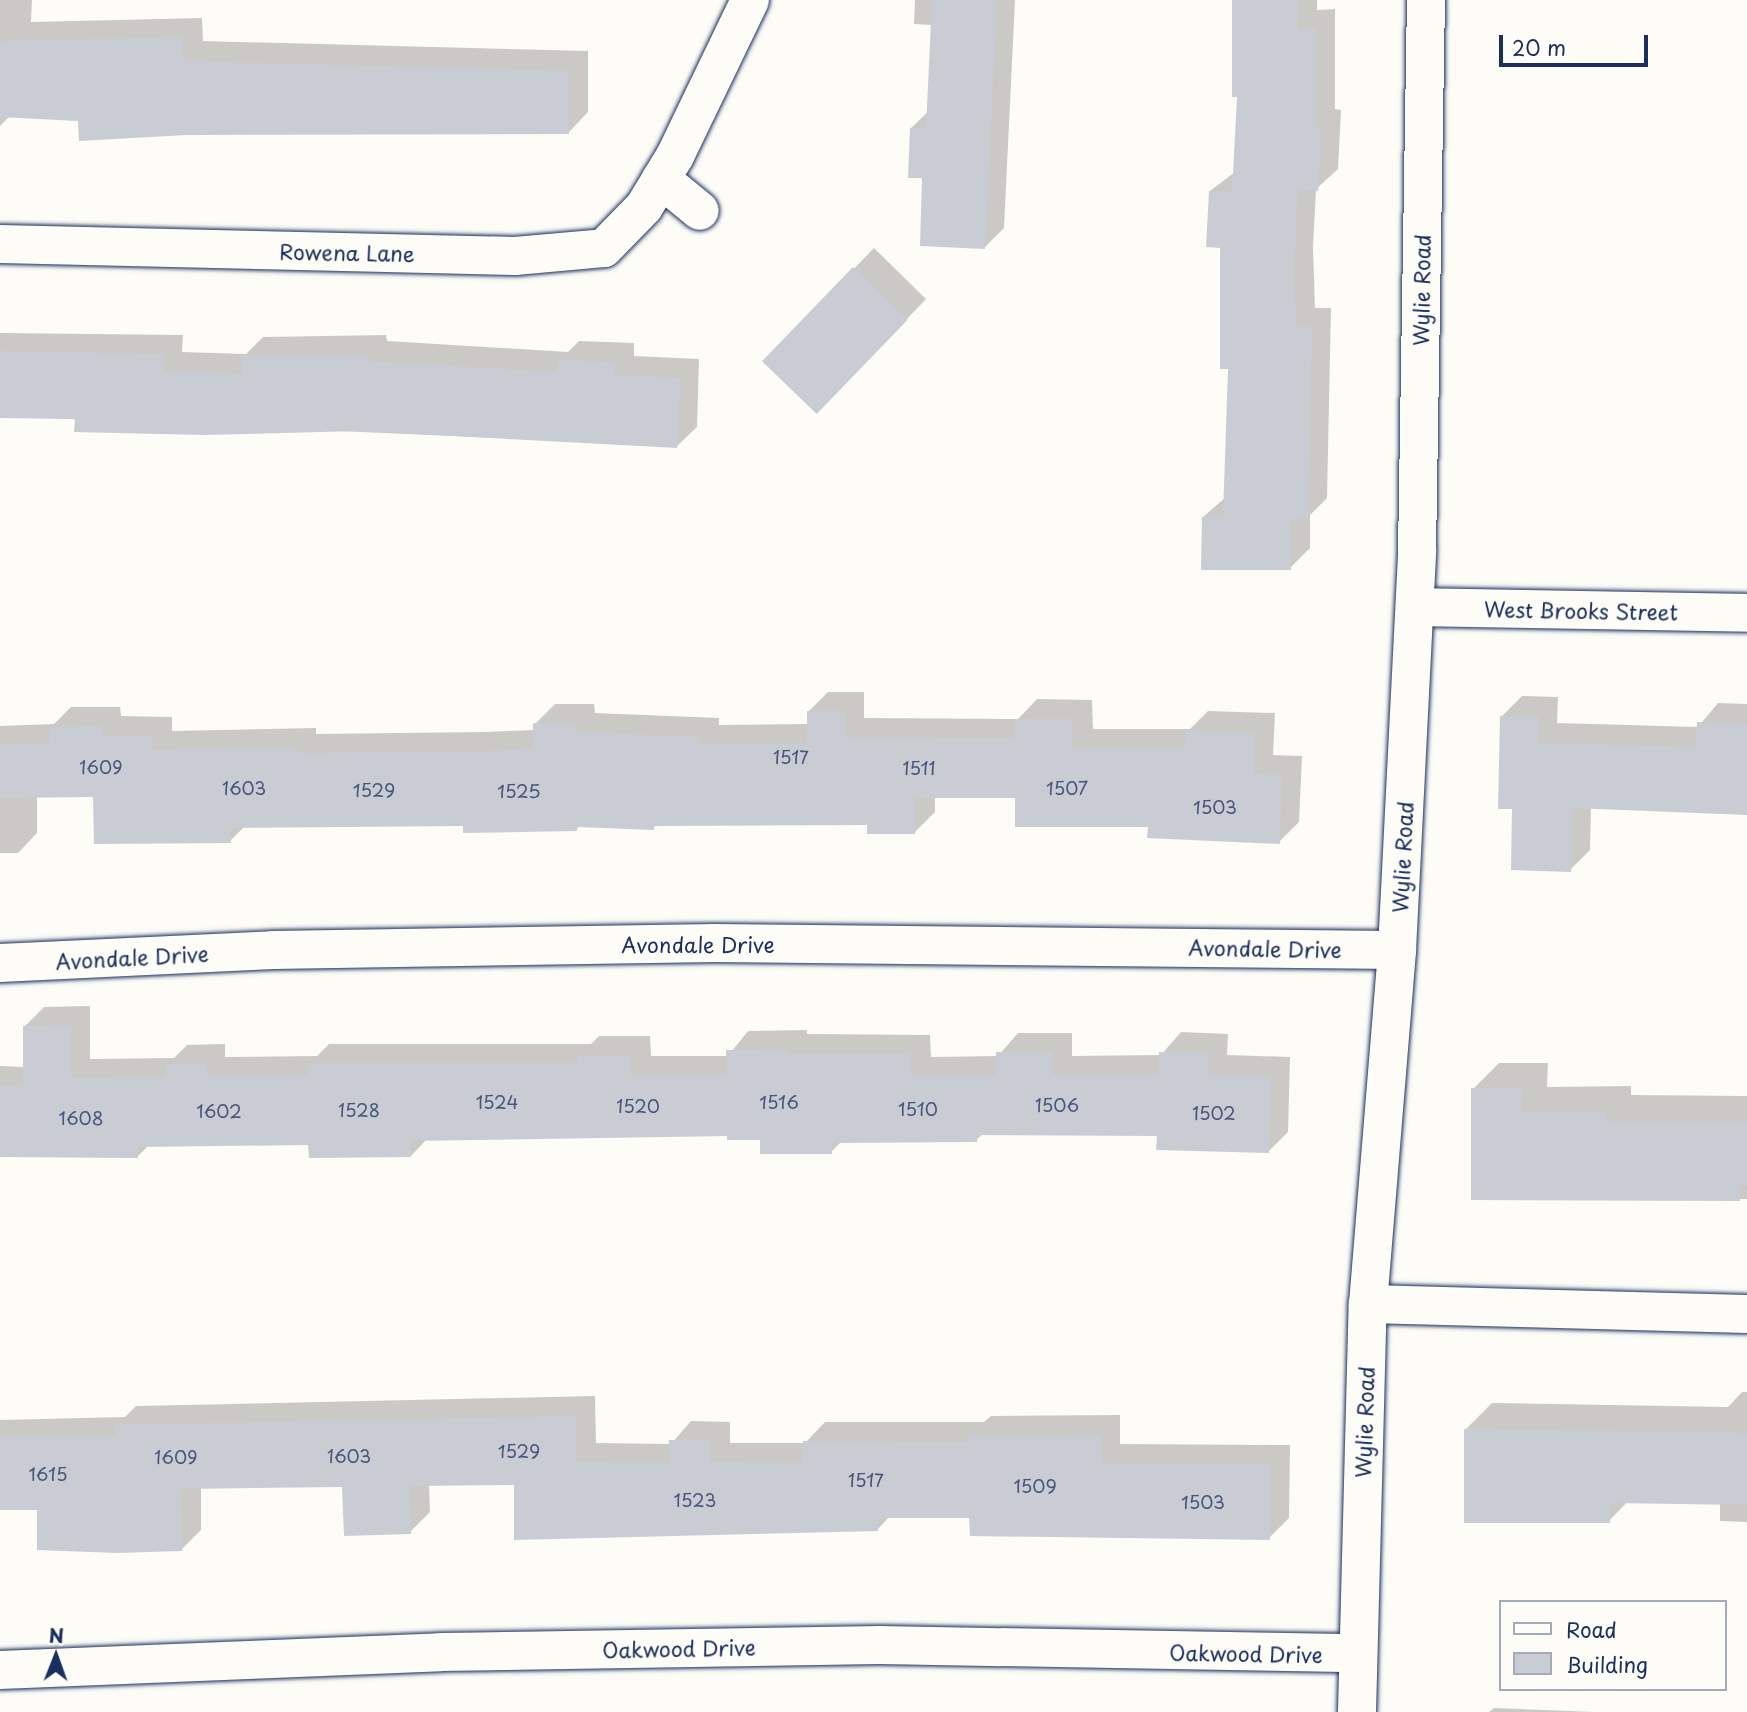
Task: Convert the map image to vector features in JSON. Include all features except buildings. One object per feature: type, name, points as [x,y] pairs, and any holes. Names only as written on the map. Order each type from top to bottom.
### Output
[{"type":"street","name":"Rowena Lane","points":[[0,244],[574,254],[604,248],[621,236],[661,179],[750,0]]},
{"type":"street","name":"Wylie Road","points":[[1357,1712],[1368,1304],[1397,950],[1415,607],[1426,0]]},
{"type":"street","points":[[661,179],[700,211]]},
{"type":"street","name":"West Brooks Street","points":[[1415,607],[1747,613]]},
{"type":"street","name":"Avondale Drive","points":[[0,963],[273,950],[715,943],[1397,950]]},
{"type":"street","points":[[1368,1304],[1747,1314]]},
{"type":"street","name":"Oakwood Drive","points":[[0,1670],[441,1652],[880,1645],[1358,1653]]}]
